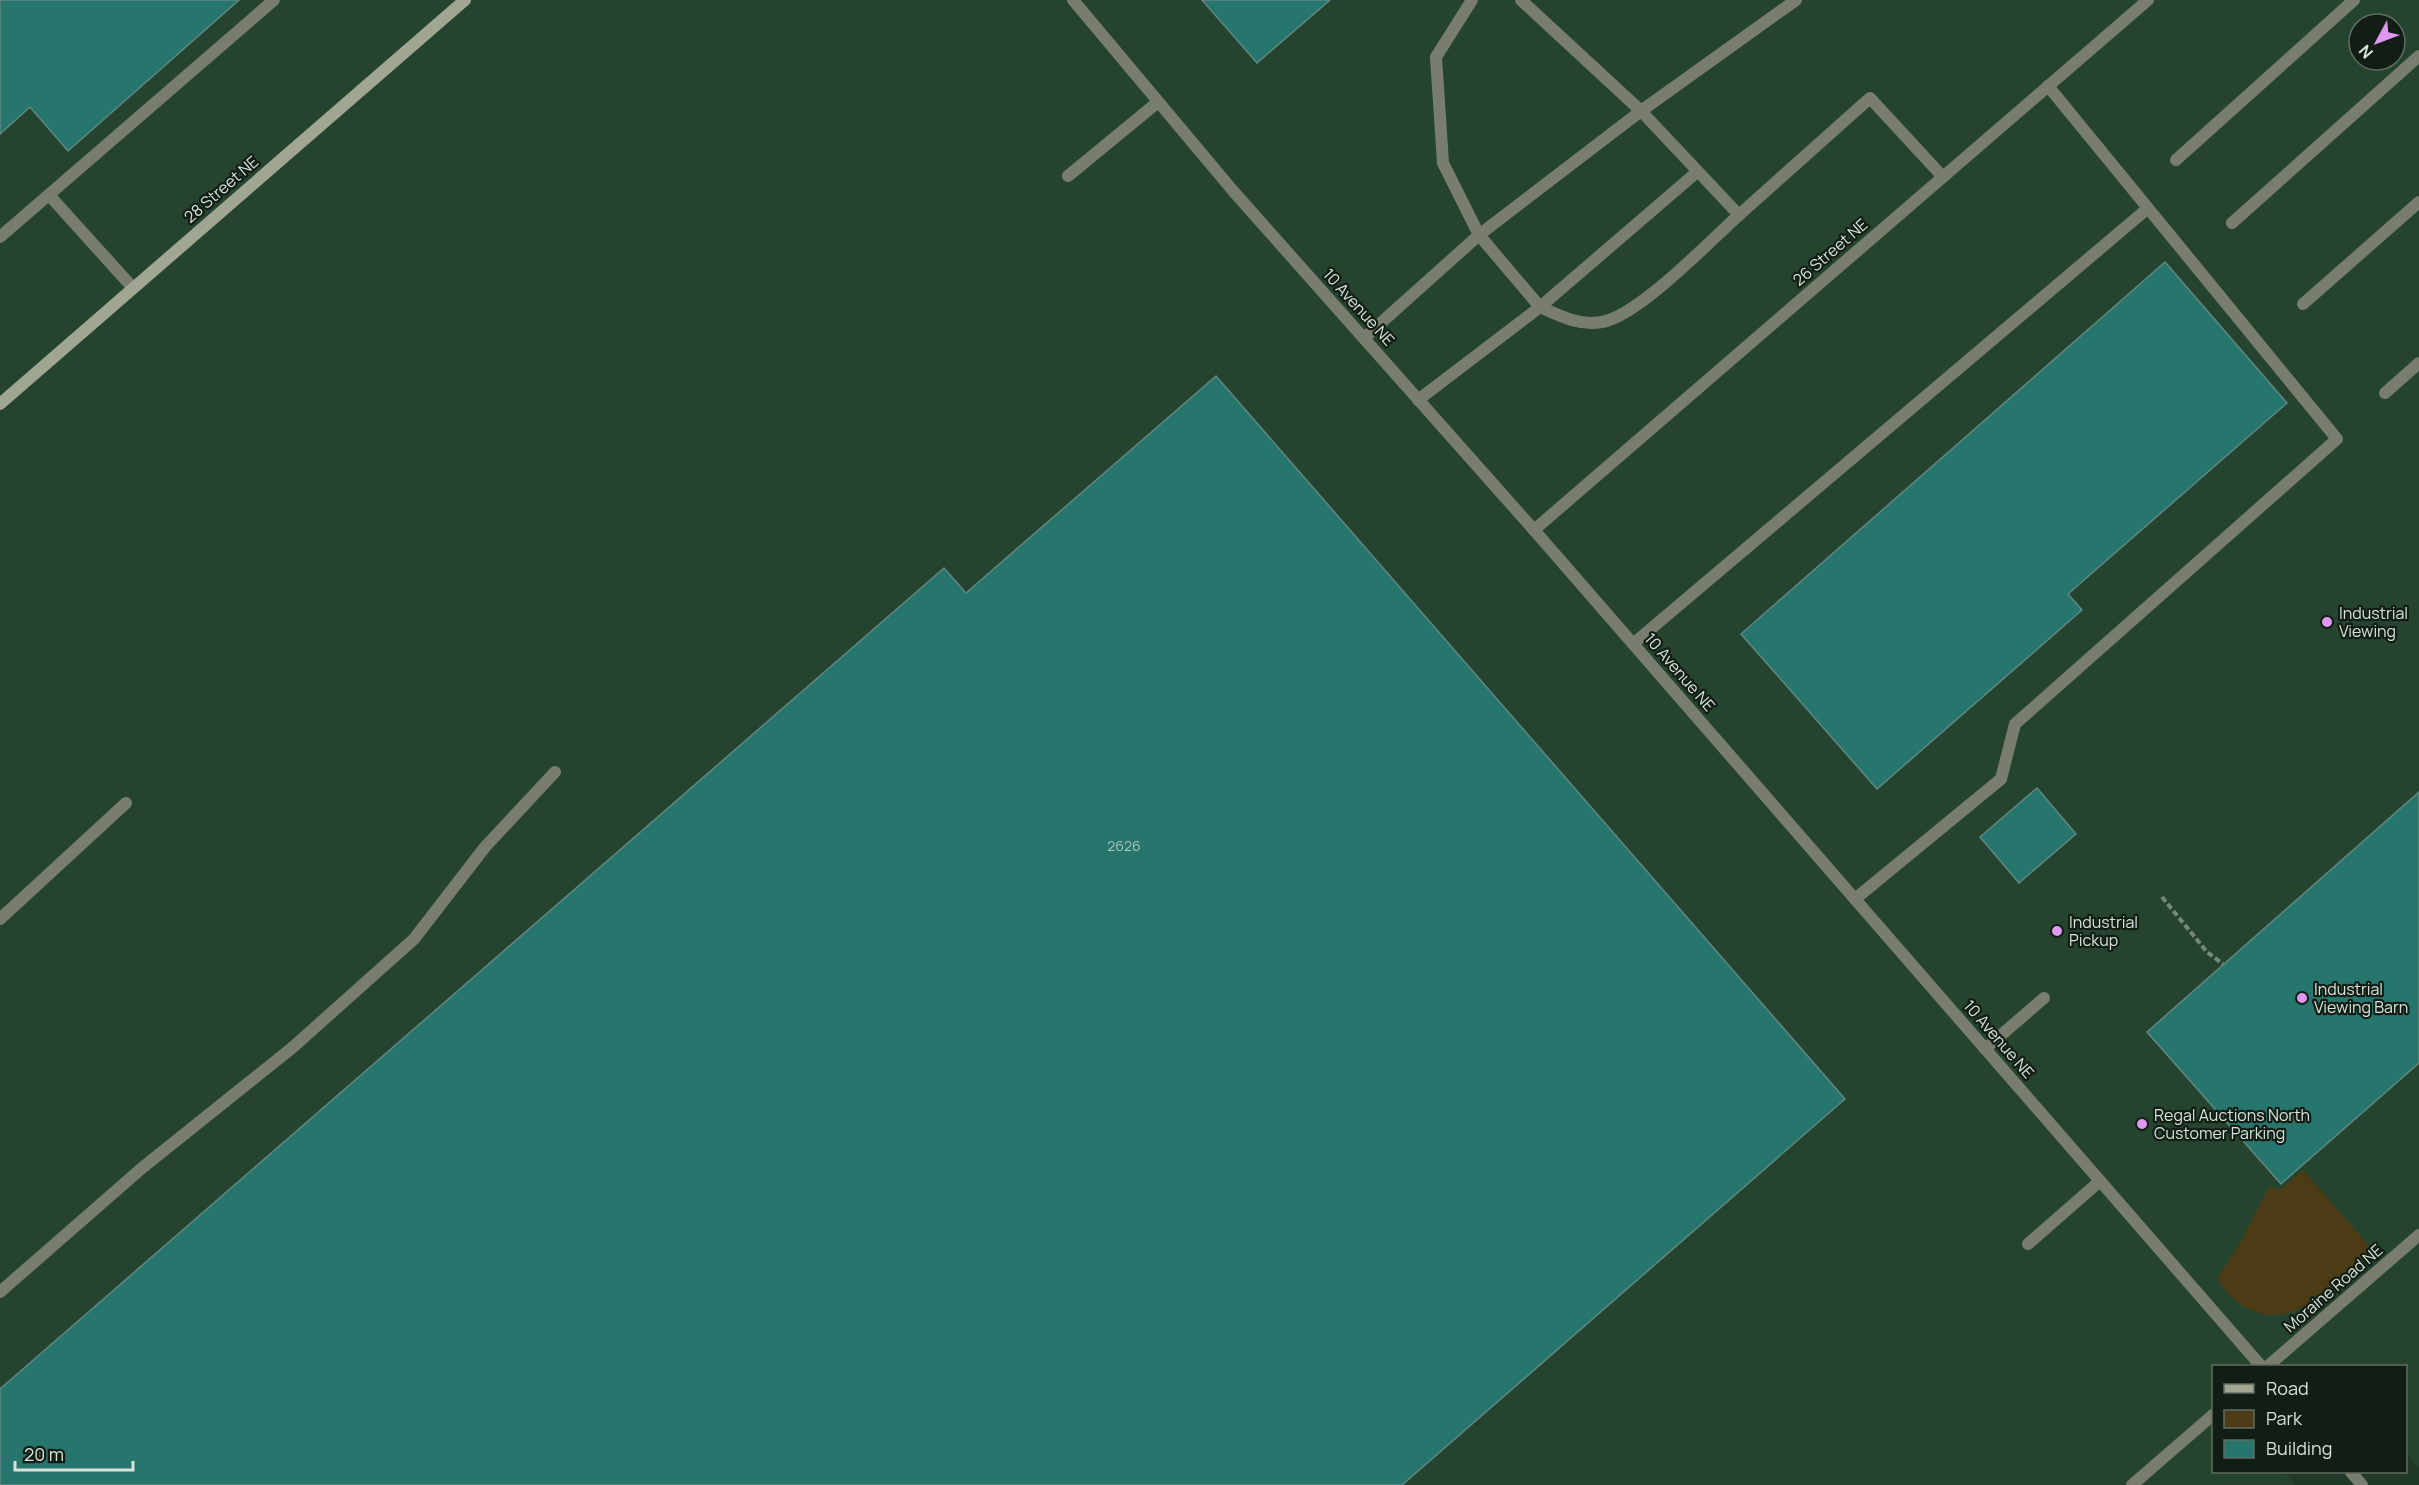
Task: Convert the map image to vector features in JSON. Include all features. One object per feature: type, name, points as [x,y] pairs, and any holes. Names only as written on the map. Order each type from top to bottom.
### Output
[{"type":"street","points":[[0,237],[274,0]]},
{"type":"street","name":"28 Street NE","points":[[0,404],[465,0]]},
{"type":"street","name":"10 Avenue NE","points":[[1073,0],[1158,102],[1534,530],[2260,1365]]},
{"type":"street","points":[[1472,0],[1436,57],[1443,163],[1479,235],[1540,308],[1575,322],[1602,322],[1634,309],[1870,98],[1943,177]]},
{"type":"street","points":[[1521,0],[1641,111],[1739,215]]},
{"type":"street","points":[[1364,338],[1479,235],[1641,111],[1796,0]]},
{"type":"street","points":[[2176,160],[2354,0]]},
{"type":"street","name":"26 Street NE","points":[[1534,530],[2146,1]]},
{"type":"street","points":[[2232,223],[2419,56]]},
{"type":"street","points":[[1855,899],[2001,779],[2015,724],[2337,439],[2048,86]]},
{"type":"street","points":[[1068,176],[1158,102]]},
{"type":"street","points":[[1418,400],[1540,308],[1697,172]]},
{"type":"street","points":[[49,195],[133,288]]},
{"type":"street","points":[[2303,304],[2419,202]]},
{"type":"street","points":[[1633,644],[2147,209]]},
{"type":"street","points":[[2385,393],[2419,363]]},
{"type":"street","points":[[0,1292],[142,1168],[292,1048],[414,939],[485,847],[555,772]]},
{"type":"street","points":[[0,919],[126,803]]},
{"type":"street","points":[[1985,1049],[2044,998]]},
{"type":"street","points":[[2028,1244],[2100,1181]]},
{"type":"street","name":"Moraine Road NE","points":[[2269,1365],[2419,1235]]},
{"type":"street","points":[[2132,1485],[2212,1416]]},
{"type":"street","points":[[2352,1473],[2362,1485]]},
{"type":"path","points":[[2162,897],[2207,952],[2223,964]]},
{"type":"shaded area","points":[[0,0],[2419,0],[2419,1468],[2407,1453],[2407,1365],[2212,1365],[2212,1473],[2286,1473],[2296,1485],[0,1485]]},
{"type":"green space","points":[[2303,1170],[2373,1250],[2314,1301],[2297,1310],[2279,1315],[2262,1314],[2239,1303],[2228,1294],[2217,1279],[2242,1239],[2266,1192],[2271,1186],[2278,1191]]},
{"type":"building","points":[[0,0],[239,0],[68,151],[30,107],[0,134]]},
{"type":"building","points":[[1202,0],[1330,0],[1257,63]]},
{"type":"building","points":[[2165,262],[2287,403],[2068,594],[2082,610],[1877,789],[1741,634]]},
{"type":"building","points":[[1216,376],[1845,1099],[1402,1485],[0,1485],[0,1389],[944,568],[966,593]]},
{"type":"building","points":[[2037,788],[2076,834],[2019,883],[1980,837]]},
{"type":"building","name":"Industrial Viewing Barn","points":[[2419,792],[2419,1063],[2281,1184],[2147,1032]]},
{"type":"place","name":"Industrial Viewing","points":[[2327,622]]},
{"type":"place","name":"Industrial Pickup","points":[[2057,931]]},
{"type":"place","name":"Industrial Viewing Barn","points":[[2302,998]]},
{"type":"place","name":"Regal Auctions North Customer Parking","points":[[2142,1124]]}]
